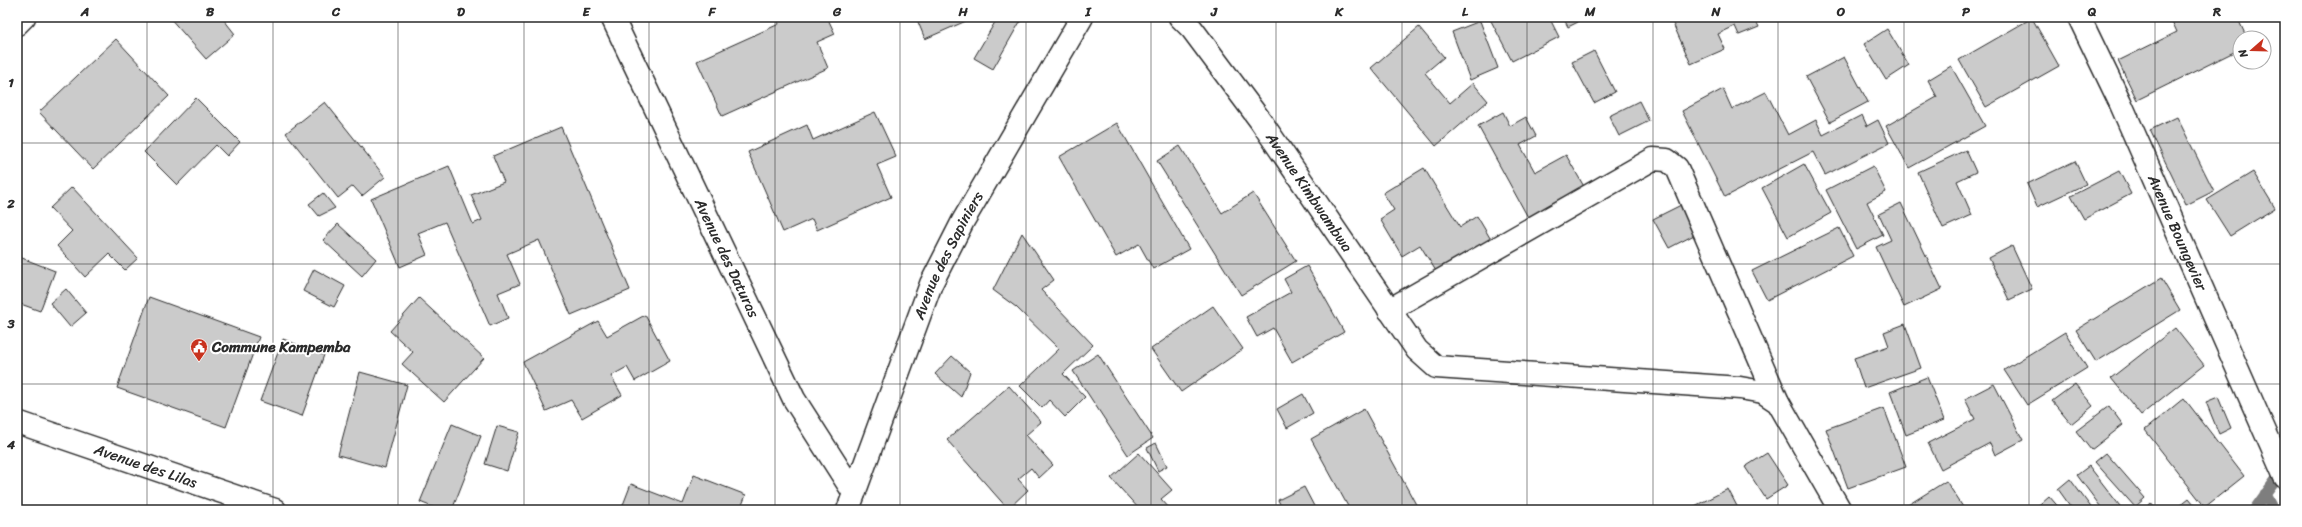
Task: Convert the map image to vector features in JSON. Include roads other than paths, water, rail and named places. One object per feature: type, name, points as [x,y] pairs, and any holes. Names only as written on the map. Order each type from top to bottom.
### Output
[{"type":"street","points":[[17,24],[24,17]]},
{"type":"street","name":"Avenue des Daturas","points":[[612,17],[794,399],[851,501]]},
{"type":"street","name":"Avenue des Sapiniers","points":[[851,501],[931,284],[963,221],[1082,17]]},
{"type":"street","name":"Avenue Kimbwambwa","points":[[1180,17],[1192,29],[1260,120],[1417,350],[1436,368],[1740,388],[1763,392],[1778,402]]},
{"type":"street","name":"Avenue Boungevier","points":[[2079,17],[2120,102],[2285,477]]},
{"type":"street","points":[[1389,310],[1653,159],[1667,160],[1677,168],[1778,402],[1840,510]]},
{"type":"street","name":"Avenue des Lilas","points":[[17,422],[275,510]]},
{"type":"waterway","points":[[2254,510],[2283,470]]},
{"type":"waterway","points":[[2265,494],[2273,510]]},
{"type":"place","name":"Commune Kampemba","points":[[199,362]]}]
